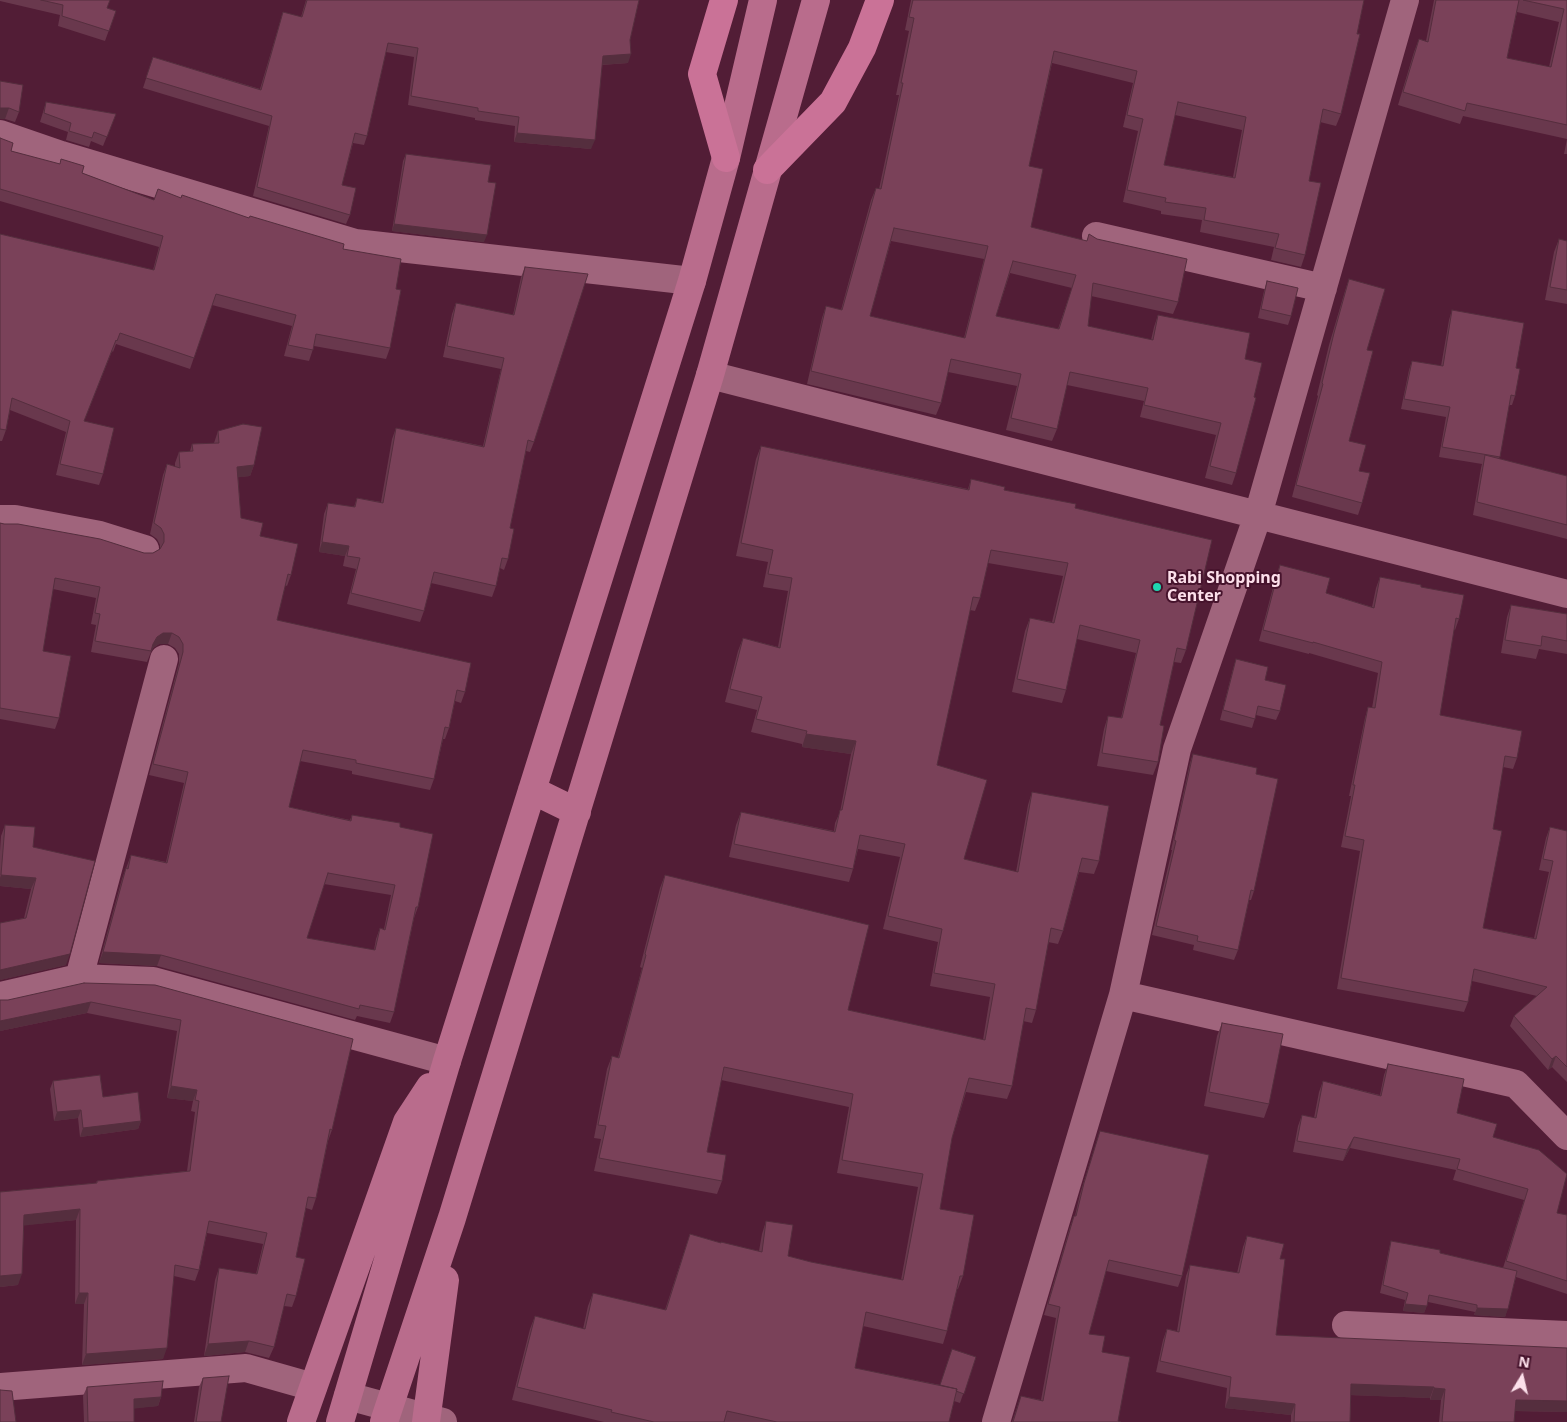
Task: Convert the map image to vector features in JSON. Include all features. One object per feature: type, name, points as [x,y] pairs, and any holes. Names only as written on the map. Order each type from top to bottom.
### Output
[{"type":"highway","points":[[724,0],[702,74],[726,158]]},
{"type":"highway","points":[[767,170],[833,102],[862,48],[880,0]]},
{"type":"main road","points":[[340,1422],[447,1061],[692,281],[726,158],[764,0]]},
{"type":"main road","points":[[387,1415],[452,1218],[710,374],[814,5]]},
{"type":"main road","points":[[532,790],[577,812]]},
{"type":"main road","points":[[301,1422],[407,1122],[447,1061]]},
{"type":"main road","points":[[432,1421],[452,1218]]},
{"type":"street","points":[[996,1422],[1123,995],[1177,750],[1258,515],[1405,0]]},
{"type":"street","points":[[0,134],[61,155],[355,243],[692,281]]},
{"type":"street","points":[[1096,236],[1323,288]]},
{"type":"street","points":[[710,374],[1567,594]]},
{"type":"street","points":[[0,519],[16,519],[100,535],[145,549]]},
{"type":"street","points":[[79,978],[164,659]]},
{"type":"street","points":[[0,996],[79,978],[153,981],[447,1061]]},
{"type":"street","points":[[1123,995],[1516,1084],[1567,1136]]},
{"type":"street","points":[[1346,1325],[1567,1334]]},
{"type":"street","points":[[0,1387],[246,1368],[313,1387]]},
{"type":"street","points":[[348,1396],[387,1415],[432,1421]]},
{"type":"building","points":[[41,0],[110,0],[107,8],[116,11],[109,31],[62,16],[63,5]]},
{"type":"building","points":[[307,0],[639,0],[630,40],[631,54],[603,56],[595,140],[517,133],[519,117],[478,111],[478,108],[411,96],[418,48],[388,43],[367,136],[355,133],[342,185],[356,188],[350,215],[257,187],[272,116],[146,78],[153,57],[261,90],[283,12],[302,17]]},
{"type":"building","points":[[913,0],[1364,0],[1357,34],[1360,34],[1341,114],[1323,109],[1309,181],[1321,183],[1305,255],[1275,248],[1279,234],[1204,220],[1206,208],[1165,202],[1166,198],[1127,190],[1143,119],[1127,115],[1137,71],[1054,51],[1029,166],[1043,169],[1031,227],[1087,241],[1089,234],[1097,239],[1187,259],[1178,302],[1093,283],[1088,326],[1153,340],[1158,315],[1250,333],[1245,359],[1262,363],[1254,397],[1256,398],[1236,473],[1210,466],[1221,423],[1144,405],[1148,388],[1070,372],[1057,429],[1011,418],[1021,374],[951,359],[941,403],[811,371],[826,306],[842,310],[876,188],[881,189],[903,83],[901,83],[914,18],[909,17]],"holes":[[[1178,102],[1246,117],[1235,178],[1164,165]],[[894,228],[988,246],[965,338],[870,316]],[[1013,261],[1076,275],[1059,329],[996,316]]]},
{"type":"building","points":[[1436,0],[1519,0],[1507,58],[1551,67],[1564,9],[1523,0],[1567,0],[1567,125],[1467,103],[1465,111],[1403,92],[1419,39],[1428,42]]},
{"type":"building","points":[[0,81],[23,85],[19,112],[9,108],[0,108]]},
{"type":"building","points":[[46,102],[116,114],[107,137],[94,132],[92,138],[69,131],[71,123],[44,113]]},
{"type":"building","points":[[0,138],[13,143],[11,151],[60,164],[61,159],[84,166],[82,173],[154,200],[158,189],[181,198],[182,195],[249,218],[250,216],[344,244],[343,249],[401,259],[396,289],[401,290],[390,348],[316,334],[313,350],[288,345],[296,315],[216,294],[194,358],[120,333],[84,421],[114,428],[103,474],[60,464],[70,421],[12,398],[6,430],[0,429],[0,234],[154,270],[163,236],[0,189]]},
{"type":"building","points":[[406,154],[491,165],[488,182],[496,183],[487,235],[394,224]]},
{"type":"building","points":[[1559,239],[1567,241],[1567,290],[1550,287]]},
{"type":"building","points":[[525,267],[588,274],[534,442],[528,440],[510,528],[514,529],[508,559],[502,558],[496,586],[434,572],[424,611],[351,593],[360,558],[347,556],[349,546],[322,542],[328,503],[355,507],[357,498],[383,503],[396,428],[484,447],[504,358],[447,346],[456,303],[514,315]]},
{"type":"building","points":[[1349,279],[1385,289],[1367,350],[1373,351],[1349,441],[1366,445],[1359,471],[1370,473],[1362,503],[1296,485]]},
{"type":"building","points":[[1267,281],[1298,288],[1291,316],[1261,309]]},
{"type":"building","points":[[1452,310],[1524,323],[1516,368],[1520,369],[1515,396],[1511,395],[1500,457],[1442,447],[1450,407],[1404,399],[1412,361],[1443,366]]},
{"type":"building","points":[[243,424],[262,427],[254,465],[237,467],[241,518],[263,523],[260,536],[298,544],[291,575],[288,574],[277,620],[471,663],[465,692],[457,690],[449,728],[445,727],[434,779],[356,763],[356,760],[303,750],[289,807],[351,821],[352,815],[400,823],[400,827],[433,834],[394,1012],[360,1005],[359,1009],[161,955],[103,952],[131,855],[167,863],[188,772],[153,764],[183,652],[183,644],[179,637],[172,633],[163,633],[157,637],[151,651],[95,641],[100,614],[95,613],[100,587],[55,578],[43,651],[71,656],[59,718],[0,708],[0,523],[18,524],[100,539],[144,553],[153,553],[160,549],[164,542],[164,534],[161,528],[154,523],[167,464],[180,468],[179,452],[193,451],[192,444],[219,443],[218,431]],"holes":[[[328,873],[395,885],[385,930],[380,928],[375,950],[307,938]]]},
{"type":"building","points":[[761,446],[969,490],[971,479],[1005,487],[1004,490],[1076,504],[1075,508],[1212,540],[1186,650],[1177,648],[1160,725],[1164,726],[1158,762],[1102,753],[1108,716],[1122,718],[1140,640],[1080,625],[1066,690],[1017,679],[1030,618],[1054,623],[1068,563],[991,550],[980,598],[973,597],[937,765],[987,780],[964,859],[1018,872],[1032,792],[1109,806],[1099,861],[1082,858],[1063,931],[1051,928],[1036,1010],[1026,1008],[1012,1086],[969,1078],[952,1138],[940,1209],[974,1215],[963,1276],[960,1276],[947,1331],[866,1312],[855,1368],[957,1389],[949,1422],[777,1422],[727,1411],[724,1422],[654,1422],[517,1387],[535,1316],[585,1329],[593,1293],[666,1310],[690,1234],[762,1252],[766,1221],[793,1225],[788,1256],[903,1280],[923,1174],[842,1160],[853,1094],[724,1067],[707,1152],[726,1155],[722,1181],[599,1158],[606,1126],[598,1125],[612,1056],[619,1058],[665,875],[869,925],[848,1010],[985,1040],[995,984],[934,973],[942,929],[888,916],[905,844],[860,835],[853,869],[734,844],[741,812],[835,832],[840,810],[842,810],[856,741],[806,734],[807,731],[756,719],[762,697],[730,689],[743,638],[780,648],[792,578],[768,574],[773,550],[741,543]]},
{"type":"building","points":[[1485,455],[1567,476],[1567,525],[1477,502]]},
{"type":"building","points":[[1280,565],[1330,578],[1326,593],[1374,608],[1380,577],[1464,595],[1459,619],[1456,618],[1440,715],[1522,731],[1517,758],[1505,756],[1493,829],[1502,831],[1483,928],[1536,939],[1553,861],[1543,859],[1550,827],[1567,831],[1567,1067],[1556,1056],[1552,1059],[1514,1016],[1547,987],[1474,969],[1468,1002],[1341,978],[1364,840],[1345,836],[1368,707],[1375,708],[1382,662],[1263,630]]},
{"type":"building","points":[[1511,605],[1567,614],[1567,641],[1542,636],[1541,646],[1505,640]]},
{"type":"building","points":[[1236,659],[1268,667],[1265,680],[1286,685],[1280,711],[1258,706],[1255,719],[1223,710]]},
{"type":"building","points":[[1193,754],[1257,768],[1256,774],[1278,779],[1254,891],[1251,890],[1238,950],[1197,941],[1198,936],[1156,926],[1176,841],[1174,840]]},
{"type":"building","points":[[5,825],[35,827],[33,847],[95,861],[70,954],[0,970],[0,923],[26,918],[36,878],[1,875]]},
{"type":"building","points":[[84,983],[155,985],[353,1039],[332,1130],[330,1129],[316,1198],[308,1197],[296,1257],[305,1259],[296,1296],[287,1294],[274,1347],[249,1341],[208,1344],[219,1268],[257,1274],[267,1233],[209,1221],[199,1270],[175,1265],[167,1348],[86,1354],[88,1293],[79,1293],[80,1209],[24,1215],[22,1274],[0,1276],[0,1192],[97,1183],[97,1181],[190,1171],[199,1101],[195,1100],[197,1090],[171,1086],[181,1020],[91,1002],[0,1021],[0,1000],[8,1000]]},
{"type":"building","points":[[1222,1023],[1283,1034],[1269,1104],[1209,1092]]},
{"type":"building","points":[[1388,1064],[1464,1079],[1457,1113],[1497,1124],[1493,1137],[1539,1150],[1567,1174],[1557,1213],[1567,1215],[1567,1281],[1506,1261],[1528,1189],[1457,1169],[1460,1159],[1354,1137],[1347,1150],[1297,1141],[1302,1115],[1316,1118],[1323,1081],[1381,1096]]},
{"type":"building","points":[[100,1075],[103,1097],[138,1092],[141,1121],[83,1128],[81,1110],[57,1112],[53,1081]]},
{"type":"building","points":[[1100,1131],[1209,1155],[1182,1276],[1109,1260],[1089,1334],[1105,1336],[1102,1352],[1130,1357],[1118,1421],[1121,1422],[1013,1422],[1021,1396],[1043,1401],[1060,1307],[1048,1304]]},
{"type":"building","points":[[1247,1236],[1284,1244],[1280,1259],[1285,1259],[1276,1335],[1567,1348],[1567,1401],[1516,1400],[1514,1422],[1442,1422],[1445,1389],[1351,1384],[1350,1422],[1294,1422],[1295,1404],[1229,1397],[1231,1377],[1160,1361],[1167,1329],[1179,1332],[1190,1265],[1239,1273]]},
{"type":"building","points":[[1391,1241],[1440,1250],[1440,1253],[1517,1271],[1508,1309],[1477,1308],[1477,1305],[1429,1295],[1427,1306],[1405,1304],[1408,1293],[1383,1285]]},
{"type":"building","points":[[952,1349],[976,1357],[964,1394],[956,1391],[957,1389],[940,1385]]},
{"type":"building","points":[[229,1376],[221,1422],[196,1422],[203,1378]]},
{"type":"building","points":[[163,1381],[161,1397],[134,1399],[134,1422],[88,1422],[87,1387]]},
{"type":"building","points":[[0,1390],[12,1391],[16,1422],[0,1422]]},
{"type":"place","name":"Rabi Shopping Center","points":[[1157,587]]}]
